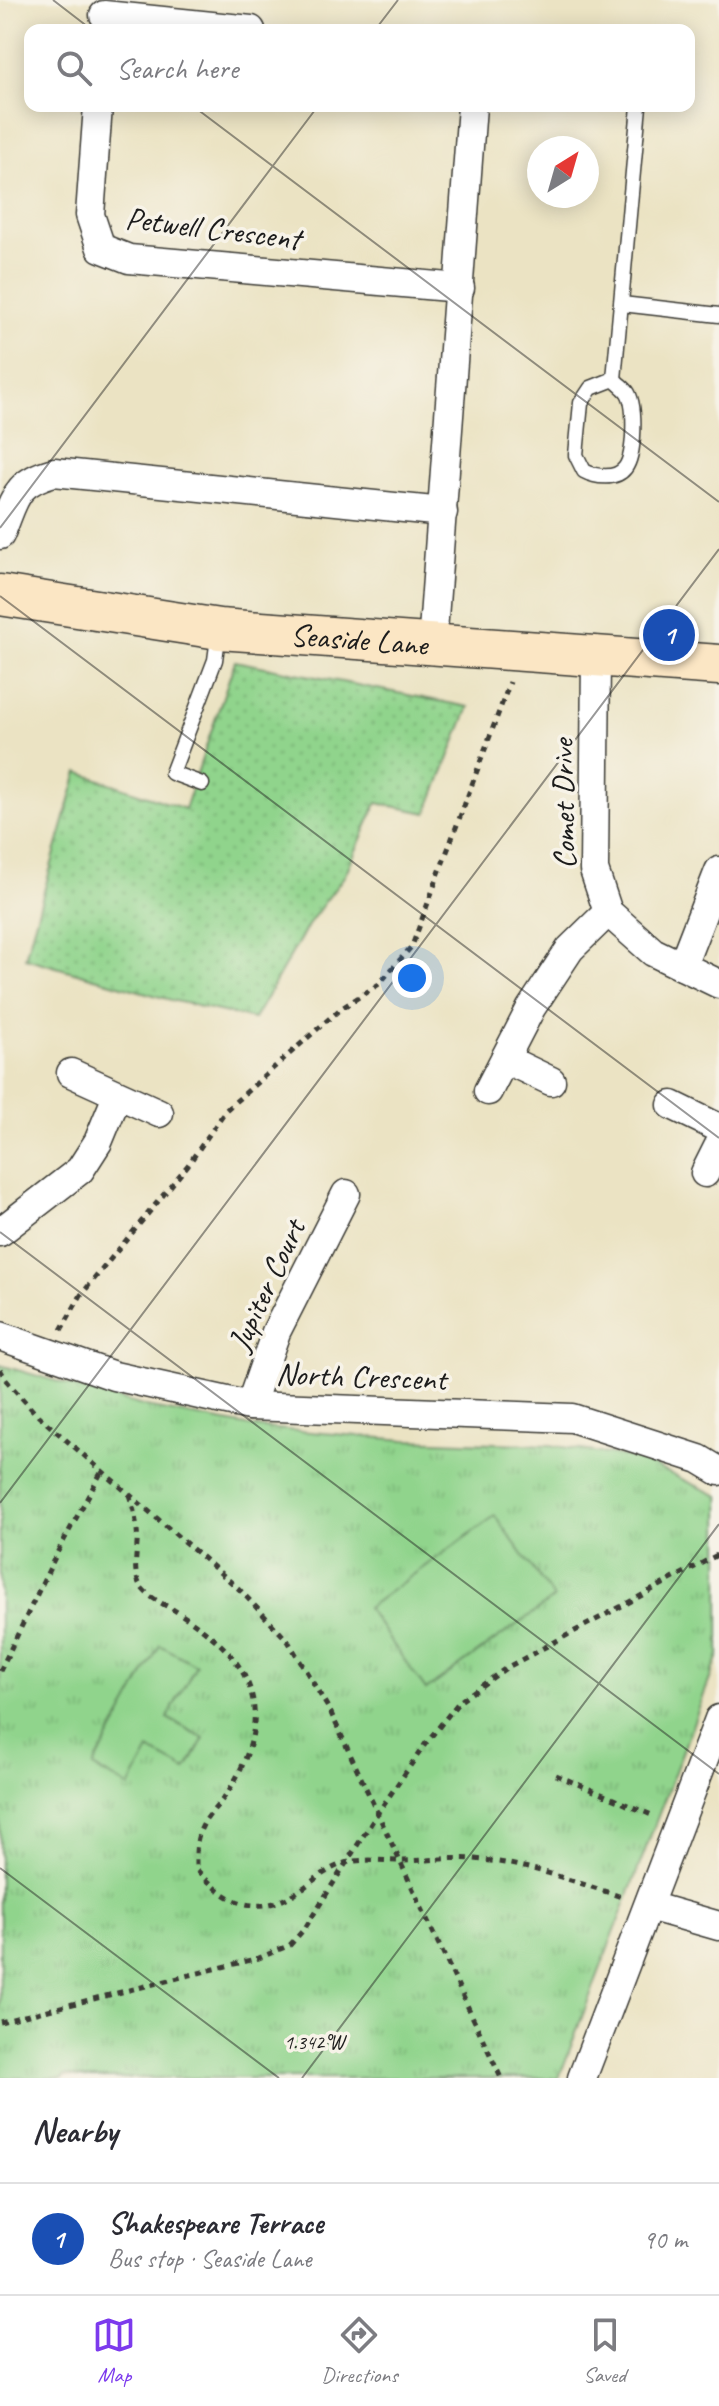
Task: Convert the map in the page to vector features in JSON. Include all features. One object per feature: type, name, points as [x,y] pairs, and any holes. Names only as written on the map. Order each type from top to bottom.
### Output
[{"type":"main road","name":"Seaside Lane","points":[[0,595],[219,629],[719,665]]},
{"type":"street","points":[[104,15],[192,24]]},
{"type":"street","name":"Petwell Crescent","points":[[98,112],[90,215],[101,248],[129,259],[460,288]]},
{"type":"street","points":[[432,645],[472,112]]},
{"type":"street","points":[[0,535],[18,492],[31,478],[54,472],[443,512]]},
{"type":"street","name":"Comet Drive","points":[[596,656],[594,870],[608,912]]},
{"type":"street","points":[[682,966],[719,871]]},
{"type":"street","points":[[488,1091],[531,1008],[570,949],[608,912],[653,952],[719,984]]},
{"type":"street","points":[[505,1059],[551,1081]]},
{"type":"street","points":[[71,1073],[159,1113]]},
{"type":"street","points":[[0,1232],[80,1170],[98,1142],[117,1096]]},
{"type":"street","points":[[672,1105],[719,1128]]},
{"type":"street","points":[[705,1173],[719,1145]]},
{"type":"street","name":"Jupiter Court","points":[[250,1406],[276,1332],[346,1194]]},
{"type":"street","name":"North Crescent","points":[[0,1336],[114,1376],[250,1406],[572,1418],[699,1459],[719,1471]]},
{"type":"street","points":[[582,2078],[719,1719]]},
{"type":"street","points":[[649,1906],[719,1926]]},
{"type":"lane","points":[[614,379],[591,388],[581,403],[576,455],[584,471],[595,476],[616,475],[625,468],[630,455],[634,414],[628,394],[614,379],[638,112]]},
{"type":"lane","points":[[622,304],[719,315]]},
{"type":"lane","points":[[202,784],[172,773],[215,660],[219,629]]},
{"type":"path","points":[[48,1353],[81,1295],[188,1165],[226,1110],[339,1010],[379,984],[412,946],[521,651]]},
{"type":"path","points":[[0,1369],[36,1414],[239,1589],[288,1641],[330,1711],[379,1811],[399,1861],[501,2078]]},
{"type":"path","points":[[0,1671],[57,1553],[102,1471]]},
{"type":"path","points":[[129,1495],[138,1532],[135,1571],[140,1585],[149,1595],[206,1629],[226,1647],[254,1695],[254,1726],[247,1751],[229,1791],[202,1827],[196,1845],[196,1869],[208,1882],[227,1896],[252,1905],[295,1896],[329,1870],[346,1863],[471,1859],[533,1867],[649,1906]]},
{"type":"path","points":[[0,2022],[259,1958],[290,1945],[305,1928],[426,1743],[459,1702],[506,1668],[719,1554]]},
{"type":"path","points":[[556,1775],[679,1826]]},
{"type":"green space","points":[[235,661],[469,707],[427,813],[377,803],[345,875],[310,922],[254,1019],[171,1000],[25,958],[78,772],[185,809]]},
{"type":"green space","points":[[0,1365],[146,1407],[252,1427],[406,1440],[550,1445],[638,1459],[719,1496],[719,1655],[559,2078],[86,2078],[65,2075],[62,2078],[0,2078]]},
{"type":"green space","points":[[495,1516],[554,1598],[426,1690],[367,1608]]},
{"type":"green space","points":[[160,1645],[196,1665],[167,1718],[204,1738],[186,1770],[149,1750],[129,1787],[93,1767]]},
{"type":"place","name":"Shakespeare Terrace","points":[[669,635]]}]
